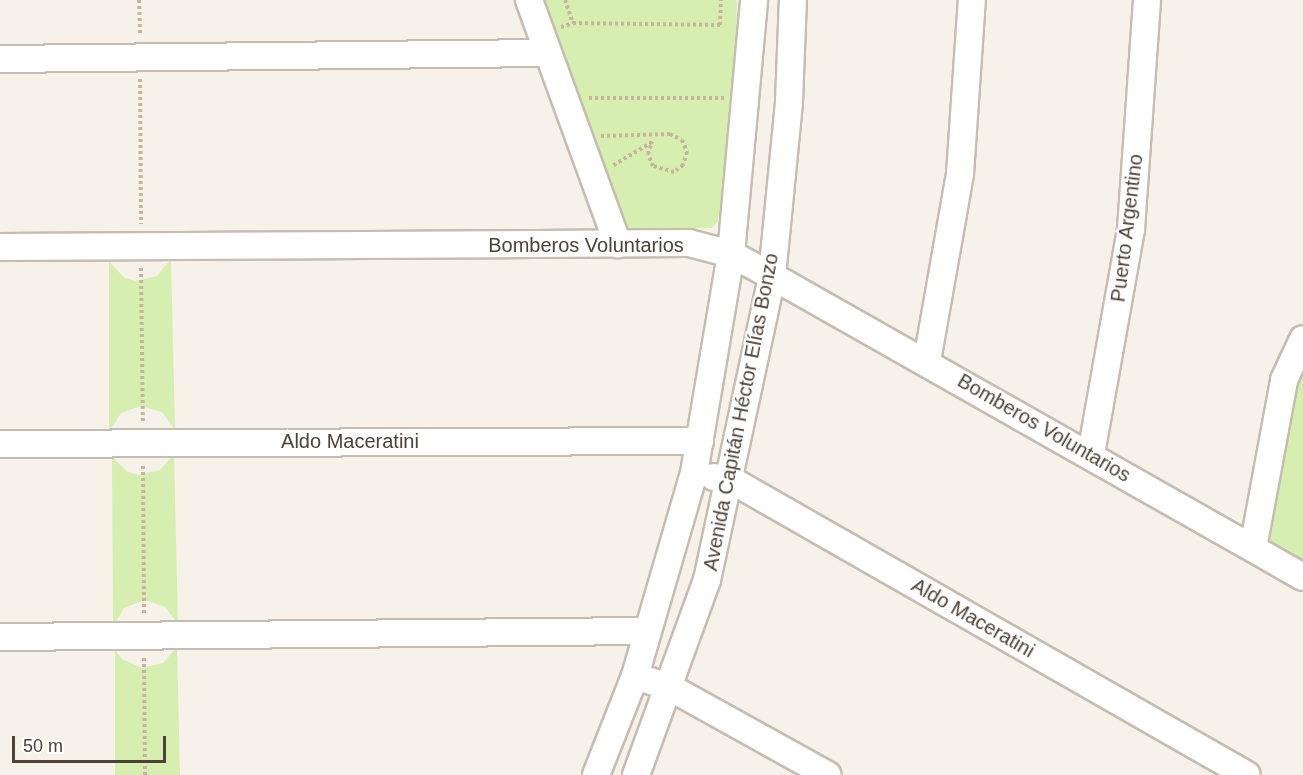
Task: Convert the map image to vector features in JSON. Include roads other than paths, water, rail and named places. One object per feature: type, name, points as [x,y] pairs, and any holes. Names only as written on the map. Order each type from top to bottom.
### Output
[{"type":"street","points":[[529,0],[618,244]]},
{"type":"street","name":"Avenida Capitán Héctor Elías Bonzo","points":[[596,775],[635,675],[694,473],[731,254],[747,98],[754,0]]},
{"type":"street","name":"Avenida Capitán Héctor Elías Bonzo","points":[[636,775],[670,688],[707,580],[731,480],[772,276],[789,102],[793,0]]},
{"type":"street","points":[[927,361],[960,174],[972,0]]},
{"type":"street","name":"Puerto Argentino","points":[[1091,454],[1131,229],[1147,0]]},
{"type":"street","points":[[0,59],[547,53]]},
{"type":"street","name":"Bomberos Voluntarios","points":[[0,247],[141,244],[689,243],[731,254],[772,276],[927,361],[1303,577]]},
{"type":"street","points":[[1253,548],[1284,380],[1303,339]]},
{"type":"street","name":"Aldo Maceratini","points":[[0,444],[143,441],[700,441]]},
{"type":"street","name":"Aldo Maceratini","points":[[694,473],[731,480],[1247,775]]},
{"type":"street","points":[[0,637],[646,631]]},
{"type":"street","points":[[635,675],[670,688],[828,775]]}]
